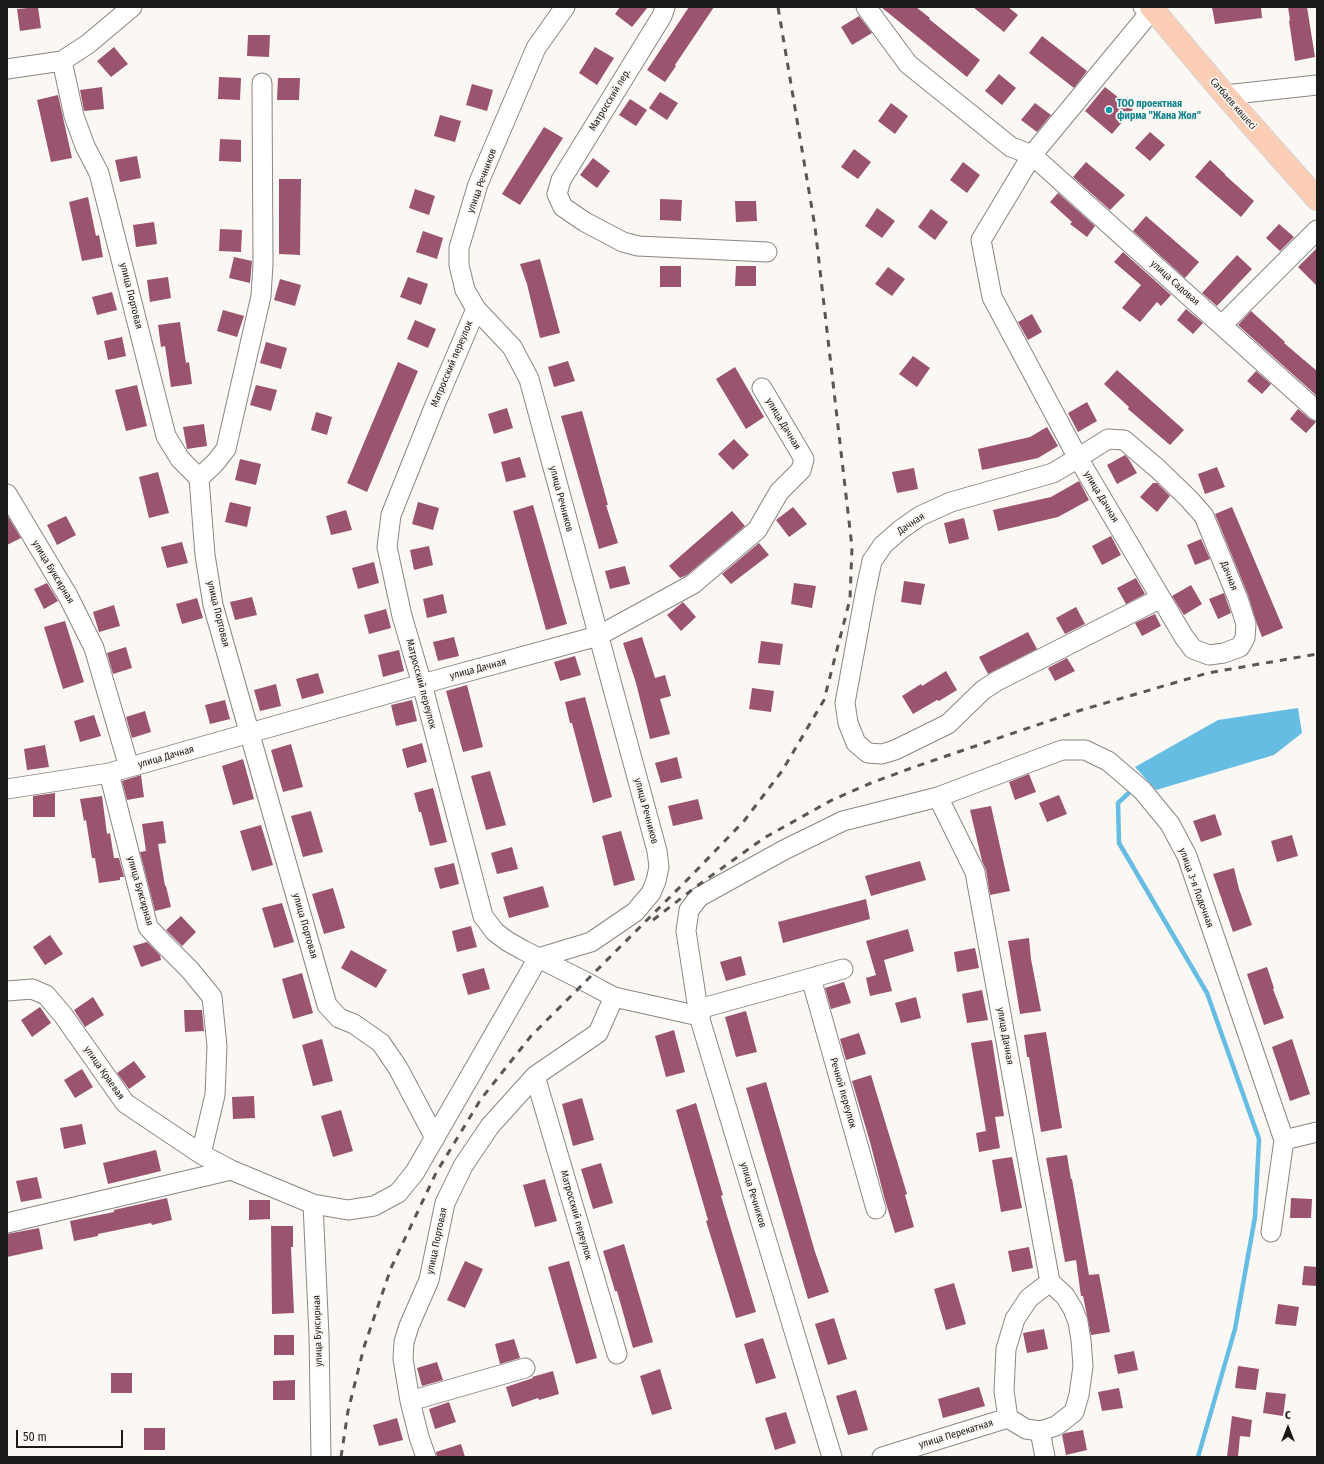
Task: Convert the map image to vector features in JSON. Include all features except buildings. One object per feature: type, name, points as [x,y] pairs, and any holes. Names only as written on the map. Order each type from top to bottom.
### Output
[{"type":"main road","name":"Сәтбаев көшесі","points":[[1149,8],[1317,199]]},
{"type":"street","points":[[7,69],[62,62],[88,44],[132,7]]},
{"type":"street","name":"улица Речников","points":[[538,958],[591,942],[635,912],[651,893],[656,881],[659,867],[657,851],[529,379],[512,347],[476,309],[465,290],[459,264],[461,242],[478,184],[536,48],[565,7]]},
{"type":"street","name":"Матросский пер.","points":[[665,7],[662,16],[561,180],[557,194],[563,207],[585,222],[623,242],[638,246],[767,252]]},
{"type":"street","name":"улица Садовая","points":[[866,7],[908,64],[1011,147],[1032,155],[1317,411]]},
{"type":"street","points":[[1032,155],[1149,8]]},
{"type":"street","name":"улица Портовая","points":[[62,62],[74,116],[85,146],[99,172],[166,436],[180,459],[199,478],[204,554],[214,605],[327,1004],[339,1018],[354,1024],[381,1043],[398,1068],[435,1138]]},
{"type":"street","points":[[199,478],[215,464],[226,448],[261,296],[263,264],[262,83]]},
{"type":"street","points":[[1225,94],[1317,85]]},
{"type":"street","name":"улица Дачная","points":[[1032,155],[981,240],[992,297],[1078,458],[1161,598]]},
{"type":"street","points":[[1222,325],[1317,230]]},
{"type":"street","name":"Матросский переулок","points":[[476,309],[391,515],[387,547],[402,616],[422,684],[483,916],[494,932],[518,947],[614,997]]},
{"type":"street","name":"улица Дачная","points":[[7,789],[109,773],[422,684],[598,636],[693,584],[757,530],[779,492],[801,470],[804,459],[762,388]]},
{"type":"street","name":"Дачная","points":[[1108,439],[1124,440],[1158,469],[1204,516],[1238,600],[1246,624],[1245,638],[1240,647],[1224,653],[1209,655],[1193,649],[1161,598],[983,690],[948,724],[895,750],[882,754],[868,753],[856,743],[848,723],[845,703],[872,561],[883,545],[900,530],[920,516],[951,502],[1053,473],[1108,439]]},
{"type":"street","name":"улица Буксирная","points":[[7,494],[68,596],[94,648],[129,767]]},
{"type":"street","name":"улица 3-я Лодочная","points":[[686,931],[689,910],[700,897],[784,850],[842,820],[938,796],[1062,750],[1085,750],[1108,761],[1142,790],[1170,824],[1187,856],[1284,1140],[1271,1232]]},
{"type":"street","name":"улица Буксирная","points":[[109,773],[148,927],[190,970],[212,997],[217,1046],[215,1095],[201,1154]]},
{"type":"street","name":"улица Дачная","points":[[938,796],[975,872],[1050,1282]]},
{"type":"street","name":"улица Речников","points":[[686,931],[699,1016],[832,1457]]},
{"type":"street","name":"улица Краевая","points":[[7,991],[32,989],[46,995],[63,1015],[125,1103],[201,1154],[231,1170],[313,1204],[348,1210],[374,1206],[398,1193],[415,1172],[538,958]]},
{"type":"street","points":[[614,997],[699,1016],[706,1007],[843,969]]},
{"type":"street","name":"Речной переулок","points":[[811,978],[876,1209]]},
{"type":"street","name":"улица Портовая","points":[[426,1457],[419,1437],[410,1401],[403,1360],[404,1342],[409,1326],[429,1280],[445,1203],[463,1166],[490,1126],[535,1076],[598,1033],[614,997]]},
{"type":"street","name":"Матросский переулок","points":[[535,1076],[617,1354]]},
{"type":"street","points":[[1284,1140],[1317,1132]]},
{"type":"street","points":[[7,1223],[231,1170]]},
{"type":"street","name":"улица Буксирная","points":[[313,1204],[319,1336],[320,1457]]},
{"type":"street","points":[[1050,1282],[1065,1296],[1073,1309],[1078,1322],[1083,1366],[1079,1395],[1074,1412],[1056,1426],[1040,1431],[1026,1429],[1008,1418],[1004,1391],[1006,1350],[1011,1331],[1015,1319],[1029,1298],[1050,1282]]},
{"type":"street","points":[[410,1401],[525,1368]]},
{"type":"street","name":"улица Перекатная","points":[[882,1457],[1008,1418]]},
{"type":"street","points":[[1040,1431],[1045,1457]]},
{"type":"water","points":[[1298,708],[1302,733],[1274,755],[1156,790],[1135,767],[1218,720]]},
{"type":"waterway","points":[[1133,789],[1118,803],[1119,843],[1207,993],[1259,1139],[1255,1217],[1235,1329],[1198,1457]]},
{"type":"railway","points":[[341,1457],[348,1411],[364,1347],[391,1268],[436,1173],[481,1099],[531,1036],[744,821],[782,771],[824,700],[850,599],[852,547],[815,227],[778,7]]},
{"type":"railway","points":[[653,920],[697,886],[764,838],[832,800],[871,783],[1078,711],[1208,673],[1317,654]]},
{"type":"place","name":"ТОО проектная фирма \"Жана Жол\"","points":[[1109,110]]}]
